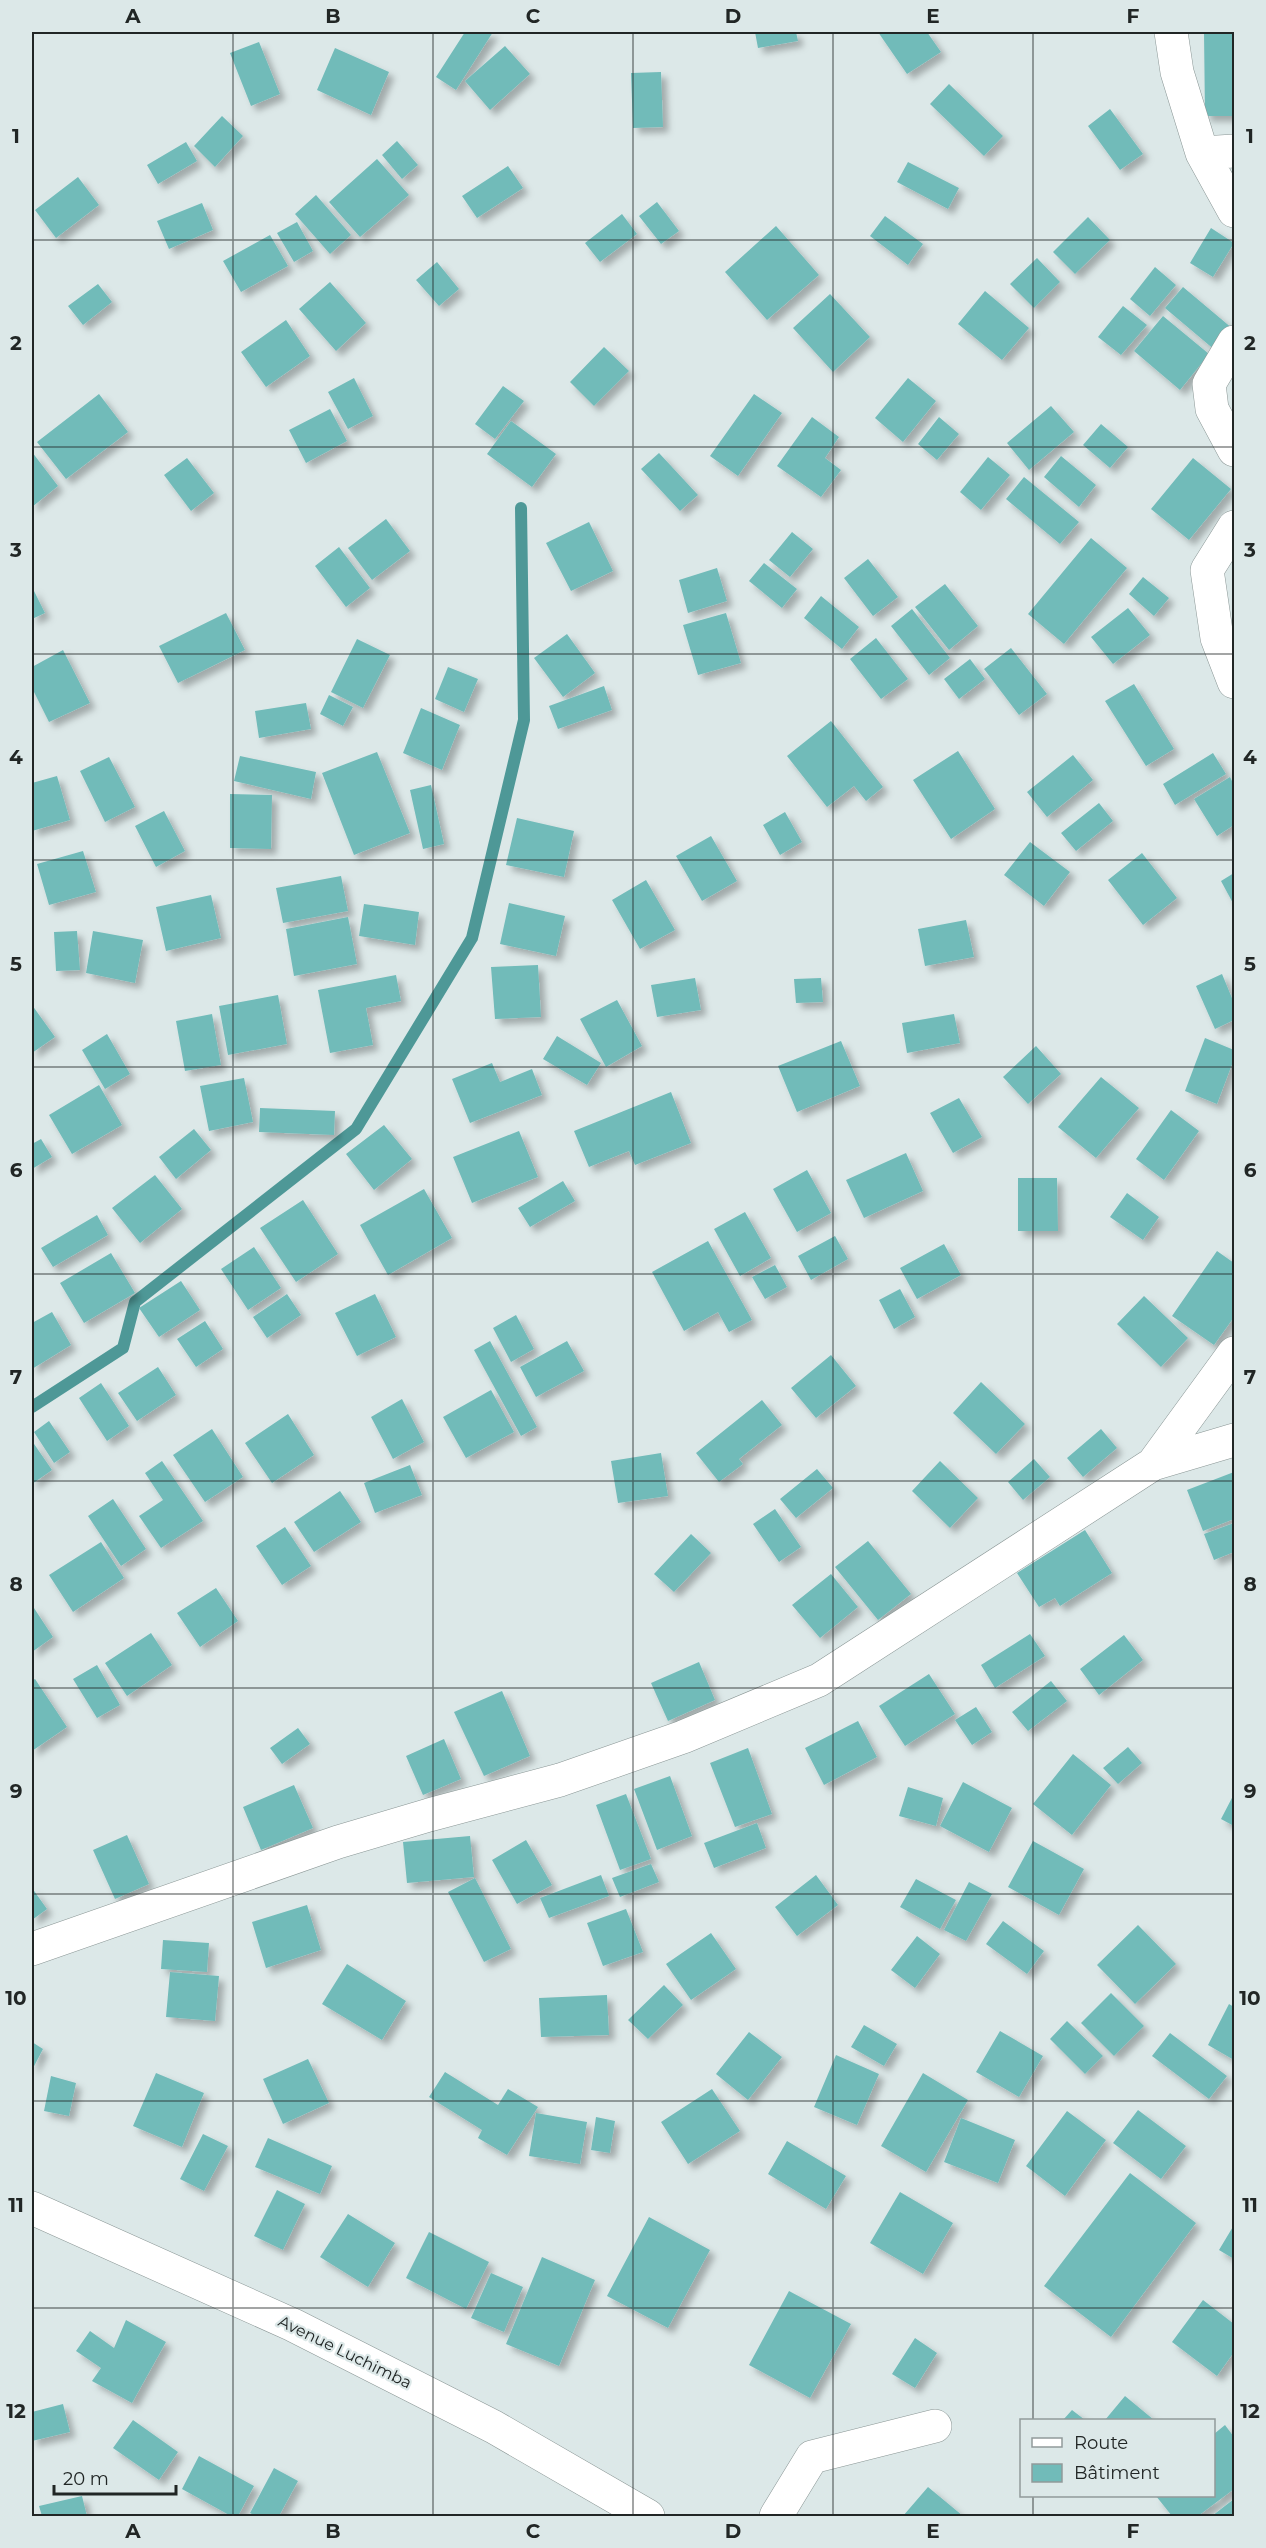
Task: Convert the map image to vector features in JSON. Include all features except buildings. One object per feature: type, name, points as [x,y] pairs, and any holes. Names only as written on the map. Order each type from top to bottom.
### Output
[{"type":"street","points":[[1172,32],[1178,72],[1202,153],[1234,212]]},
{"type":"street","points":[[1202,153],[1234,151]]},
{"type":"street","points":[[1234,342],[1209,384],[1212,409],[1234,450]]},
{"type":"street","points":[[1234,527],[1207,570],[1216,638],[1234,682]]},
{"type":"street","points":[[1153,1464],[1234,1353]]},
{"type":"street","points":[[32,1949],[338,1842],[560,1780],[683,1737],[819,1680],[1153,1464],[1234,1440]]},
{"type":"street","name":"Avenue Luchimba","points":[[32,2208],[293,2325],[494,2427],[648,2517]]},
{"type":"street","points":[[777,2517],[812,2457],[935,2426]]},
{"type":"waterway","points":[[32,1407],[123,1348],[135,1302],[356,1129],[472,938],[524,720],[521,508]]}]
